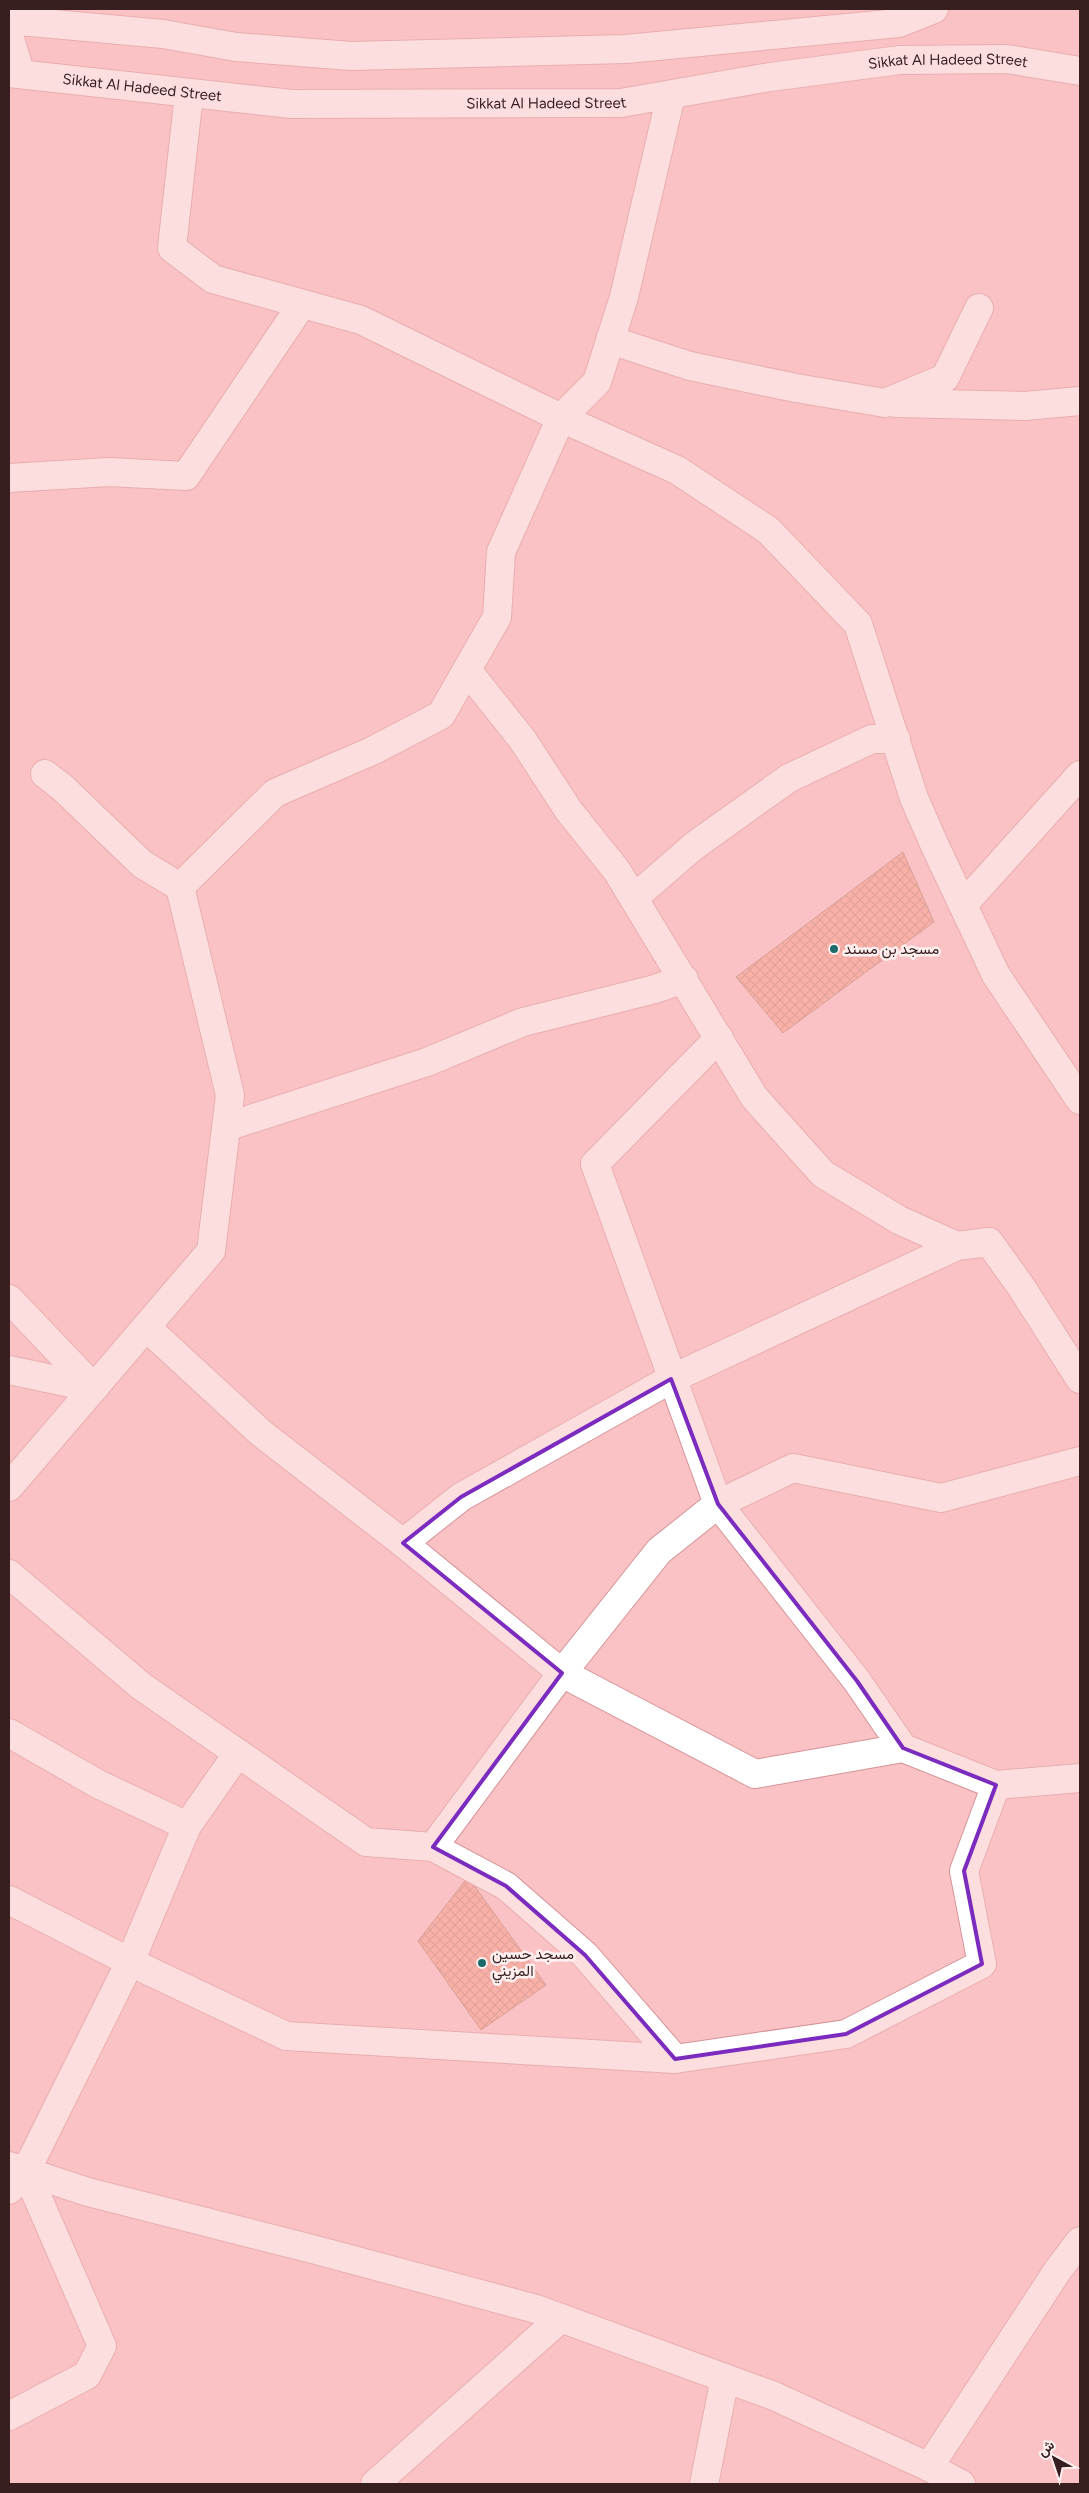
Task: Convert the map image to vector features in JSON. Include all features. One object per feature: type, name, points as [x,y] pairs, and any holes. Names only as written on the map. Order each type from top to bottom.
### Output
[{"type":"street","points":[[113,9],[163,34]]},
{"type":"street","points":[[9,20],[163,34],[236,47],[350,56],[626,49],[899,23],[934,9]]},
{"type":"street","points":[[9,35],[14,72]]},
{"type":"street","name":"Sikkat Al Hadeed Street","points":[[14,72],[189,94],[291,104],[621,103],[770,76],[900,60],[1008,59],[1080,72]]},
{"type":"street","points":[[189,94],[172,248],[213,279],[361,320],[561,418],[677,470],[768,530],[858,624],[914,798],[963,906],[996,975],[1080,1100]]},
{"type":"street","points":[[180,887],[275,793],[372,751],[441,715],[497,617],[501,552],[561,418],[597,382],[624,297],[671,95]]},
{"type":"street","points":[[9,478],[109,472],[186,476],[302,304]]},
{"type":"street","points":[[885,403],[945,378],[979,308]]},
{"type":"street","points":[[610,340],[690,366],[796,388],[885,403],[1024,406],[1080,401]]},
{"type":"street","points":[[467,670],[522,738],[569,811],[617,871],[684,979],[754,1098],[823,1174],[899,1220],[957,1246]]},
{"type":"street","points":[[634,898],[694,846],[789,778],[872,740],[896,739]]},
{"type":"street","points":[[9,1487],[211,1251],[230,1095],[180,887],[142,864],[63,788],[45,774]]},
{"type":"street","points":[[963,906],[1080,775]]},
{"type":"street","points":[[226,1127],[428,1062],[523,1022],[655,990],[684,979]]},
{"type":"street","points":[[718,1038],[595,1164],[671,1379],[718,1504],[857,1681],[903,1748]]},
{"type":"street","points":[[403,1543],[461,1497],[671,1379],[957,1246],[989,1242],[1020,1285],[1080,1379]]},
{"type":"street","points":[[9,1299],[94,1388]]},
{"type":"street","points":[[146,1327],[261,1433],[403,1543],[562,1673],[755,1774],[903,1748],[996,1785],[1080,1778]]},
{"type":"street","points":[[9,1370],[94,1388]]},
{"type":"street","points":[[433,1848],[562,1673],[659,1551],[718,1504],[793,1468],[941,1498],[1080,1461]]},
{"type":"street","points":[[9,1574],[141,1686],[366,1842],[433,1848],[506,1886],[585,1955],[676,2059]]},
{"type":"street","points":[[9,1733],[98,1784],[187,1826]]},
{"type":"street","points":[[14,2176],[130,1962],[187,1826],[238,1753]]},
{"type":"street","points":[[9,1900],[130,1962],[286,2036],[676,2059],[846,2034],[982,1964],[964,1871],[996,1785]]},
{"type":"street","points":[[14,2176],[88,2192],[316,2250],[536,2309],[774,2396],[930,2467],[961,2484]]},
{"type":"street","points":[[9,2416],[87,2375],[102,2346],[14,2176]]},
{"type":"street","points":[[930,2467],[1058,2270],[1080,2241]]},
{"type":"street","points":[[375,2484],[561,2318]]},
{"type":"street","points":[[704,2484],[725,2378]]},
{"type":"highlighted area","points":[[671,1379],[718,1504],[857,1681],[903,1748],[996,1785],[964,1871],[982,1964],[846,2034],[675,2059],[585,1955],[506,1886],[433,1847],[562,1673],[403,1543],[461,1497]]},
{"type":"building","name":"مسجد بن مسند","points":[[903,852],[934,922],[783,1033],[736,977]]},
{"type":"building","name":"مسجد حسين المزيني","points":[[468,1877],[546,1985],[481,2030],[418,1941]]},
{"type":"place","name":"مسجد بن مسند","points":[[834,949]]},
{"type":"place","name":"مسجد حسين المزيني","points":[[482,1963]]}]
